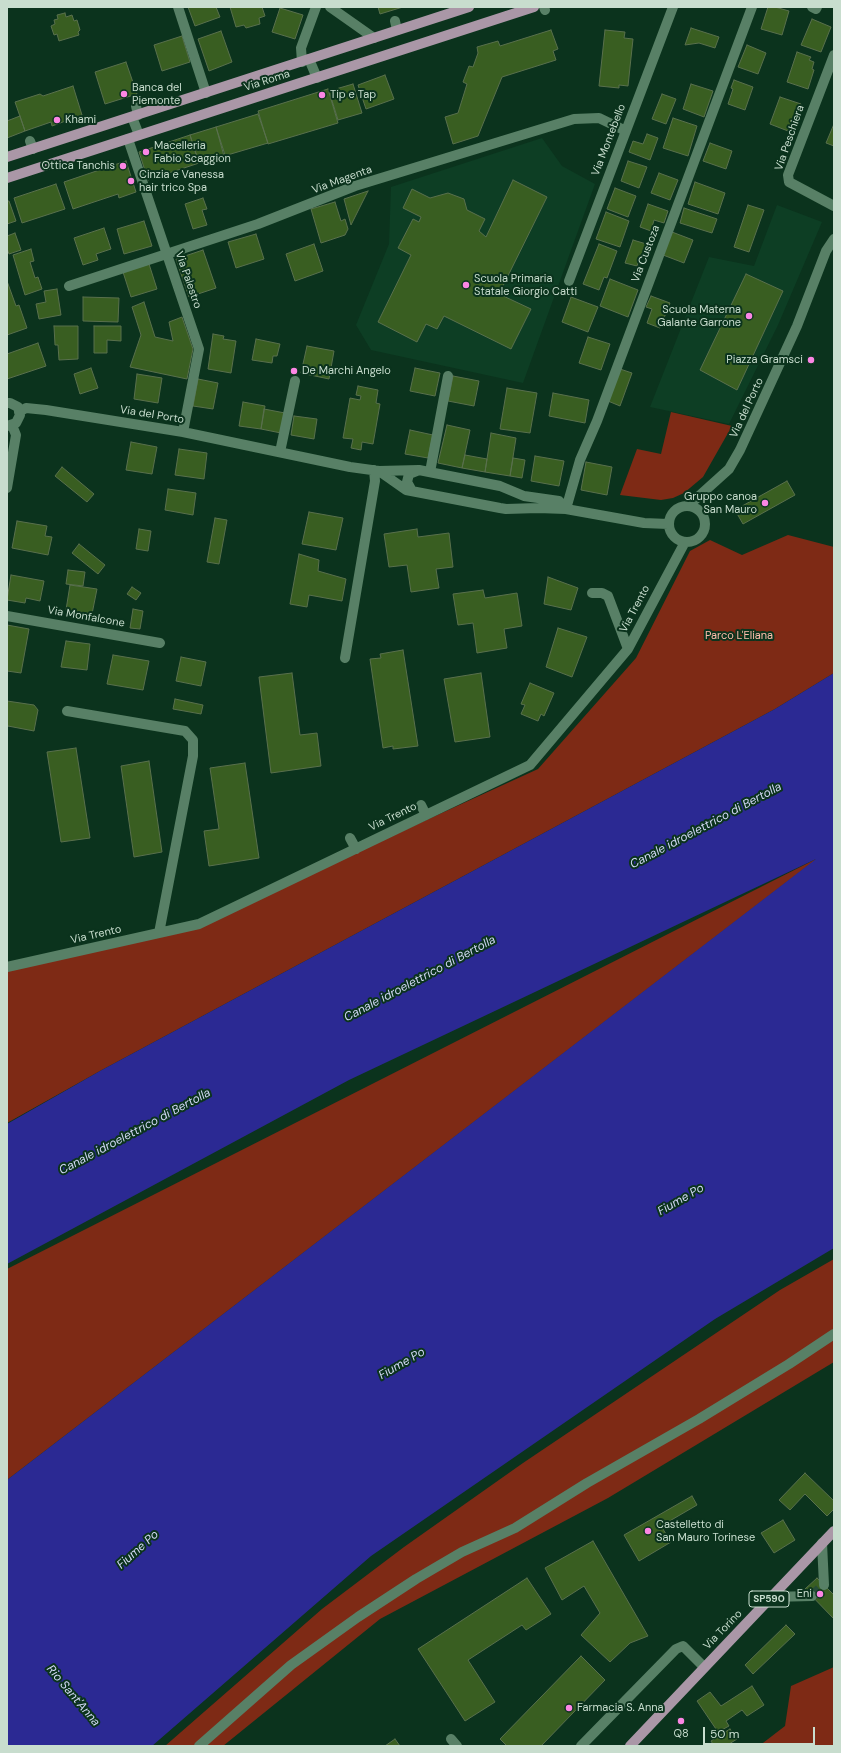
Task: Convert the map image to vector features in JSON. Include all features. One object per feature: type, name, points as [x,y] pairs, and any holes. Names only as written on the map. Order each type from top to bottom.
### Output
[{"type":"main road","name":"Via Roma","points":[[7,158],[31,145],[206,93],[305,61],[374,38],[396,26],[456,9],[469,7]]},
{"type":"main road","name":"Via Roma","points":[[7,178],[317,78],[342,73],[534,7]]},
{"type":"main road","name":"Via Torino","points":[[630,1746],[834,1531]]},
{"type":"street","points":[[178,7],[206,93]]},
{"type":"street","points":[[316,7],[300,48],[305,61],[317,78]]},
{"type":"street","points":[[330,7],[374,38]]},
{"type":"street","name":"Via Montebello","points":[[569,281],[673,7]]},
{"type":"street","name":"Via Custoza","points":[[566,509],[580,460],[752,7]]},
{"type":"street","points":[[812,7],[816,9],[817,7]]},
{"type":"street","name":"Via Peschiera","points":[[834,55],[788,175],[789,182],[834,206]]},
{"type":"street","points":[[136,113],[139,135]]},
{"type":"street","name":"Via Magenta","points":[[69,286],[258,224],[355,186],[574,119],[599,118],[626,131]]},
{"type":"street","name":"Via Palestro","points":[[128,139],[199,349],[183,432]]},
{"type":"street","name":"Via del Porto","points":[[688,506],[730,469],[797,326],[826,251],[834,239]]},
{"type":"street","points":[[430,472],[448,376]]},
{"type":"street","points":[[280,452],[295,381]]},
{"type":"street","points":[[7,403],[14,405],[20,412],[19,419],[9,426],[16,435],[7,488]]},
{"type":"street","name":"Via del Porto","points":[[20,412],[26,408],[46,410],[183,432],[350,467],[377,470],[419,470],[506,488],[524,496],[558,501],[566,509]]},
{"type":"street","points":[[345,658],[377,470]]},
{"type":"street","name":"Via del Porto","points":[[377,470],[406,490],[500,508],[566,509],[644,523],[668,524]]},
{"type":"street","points":[[412,491],[407,482],[409,474],[419,470]]},
{"type":"street","points":[[500,508],[511,502],[512,495],[506,488]]},
{"type":"street","points":[[688,506],[699,510],[702,514],[705,526],[701,536],[696,540],[685,542],[675,538],[671,534],[668,524],[672,513],[676,508],[688,506]]},
{"type":"street","name":"Via Trento","points":[[7,968],[199,924],[530,765],[628,649],[685,542]]},
{"type":"street","points":[[592,593],[602,593],[608,596],[628,649]]},
{"type":"street","name":"Via Monfalcone","points":[[7,616],[160,643]]},
{"type":"street","points":[[67,711],[185,731],[193,740],[193,756],[159,933]]},
{"type":"street","points":[[421,805],[426,815]]},
{"type":"street","points":[[350,838],[356,849]]},
{"type":"street","points":[[199,1746],[292,1665],[358,1617],[410,1583],[462,1552],[515,1528],[587,1483],[699,1419],[789,1364],[834,1334]]},
{"type":"street","points":[[822,1544],[824,1585]]},
{"type":"street","points":[[771,1597],[812,1596]]},
{"type":"street","points":[[581,1746],[676,1649],[683,1646],[704,1667]]},
{"type":"shaded area","name":"Scuola Primaria Statale Giorgio Catti","points":[[542,138],[562,166],[595,184],[523,383],[371,350],[356,325],[389,244],[391,187]]},
{"type":"shaded area","points":[[777,205],[822,222],[778,325],[729,424],[650,407],[709,257],[754,266]]},
{"type":"green space","points":[[671,412],[732,426],[703,477],[684,493],[673,498],[661,500],[620,495],[637,449],[661,454]]},
{"type":"green space","name":"Parco L'Eliana","points":[[788,535],[834,547],[834,673],[775,709],[100,1071],[7,1123],[7,969],[199,924],[538,769],[636,658],[690,551],[710,540],[742,555]]},
{"type":"green space","points":[[818,858],[7,1480],[7,1269]]},
{"type":"green space","points":[[834,1259],[834,1362],[608,1498],[380,1619],[223,1746],[165,1746],[322,1609],[404,1547],[523,1463],[780,1290]]},
{"type":"green space","points":[[834,1667],[834,1746],[759,1746],[785,1726],[791,1686]]},
{"type":"water","points":[[834,673],[834,1248],[715,1319],[371,1556],[152,1746],[7,1746],[7,1480],[816,859],[349,1080],[7,1264],[7,1124],[100,1071],[775,709]]},
{"type":"building","points":[[188,7],[216,7],[220,17],[195,26]]},
{"type":"building","points":[[230,7],[262,7],[265,16],[259,18],[260,24],[246,28],[244,25],[236,27]]},
{"type":"building","points":[[378,7],[403,7],[380,14]]},
{"type":"building","points":[[768,7],[775,7],[789,11],[782,35],[761,29]]},
{"type":"building","points":[[280,8],[303,15],[295,39],[272,32]]},
{"type":"building","points":[[65,13],[66,17],[72,15],[74,21],[77,20],[80,30],[78,32],[79,35],[59,41],[57,34],[54,35],[51,26],[55,24],[54,20],[58,19],[57,15]]},
{"type":"building","points":[[812,19],[831,27],[821,52],[801,45]]},
{"type":"building","points":[[691,28],[719,37],[715,48],[699,43],[685,45]]},
{"type":"building","points":[[551,30],[558,49],[553,51],[556,60],[502,77],[478,136],[453,144],[445,117],[458,113],[467,84],[463,82],[469,66],[473,67],[478,53],[477,47],[498,41],[500,46]]},
{"type":"building","points":[[605,30],[625,32],[624,38],[633,39],[628,86],[619,85],[619,88],[599,86]]},
{"type":"building","points":[[221,31],[232,62],[209,71],[198,39]]},
{"type":"building","points":[[182,36],[190,62],[162,71],[154,45]]},
{"type":"building","points":[[747,45],[766,53],[758,74],[738,67]]},
{"type":"building","points":[[797,52],[811,57],[809,60],[814,62],[812,69],[814,70],[808,89],[787,82]]},
{"type":"building","points":[[126,62],[137,94],[105,104],[95,72]]},
{"type":"building","points":[[385,75],[394,99],[366,109],[358,85]]},
{"type":"building","points":[[734,80],[753,87],[745,110],[728,104],[733,89],[731,88]]},
{"type":"building","points":[[353,84],[362,113],[338,120],[329,91]]},
{"type":"building","points":[[691,84],[713,91],[704,117],[683,109]]},
{"type":"building","points":[[73,86],[82,115],[52,126],[51,122],[25,131],[15,102],[40,94],[43,96]]},
{"type":"building","points":[[328,89],[338,123],[268,144],[258,111]]},
{"type":"building","points":[[662,94],[676,99],[666,124],[652,119]]},
{"type":"building","points":[[780,97],[801,104],[794,122],[792,121],[788,131],[770,124]]},
{"type":"building","points":[[258,114],[268,143],[224,156],[216,127]]},
{"type":"building","points":[[20,116],[25,131],[7,138],[7,121]]},
{"type":"building","points":[[673,118],[697,126],[688,156],[663,148]]},
{"type":"building","points":[[834,124],[834,146],[826,143]]},
{"type":"building","points":[[216,127],[225,155],[199,163],[190,135]]},
{"type":"building","points":[[647,134],[658,138],[650,160],[629,152],[633,141],[643,144]]},
{"type":"building","points":[[190,135],[199,163],[148,180],[139,152]]},
{"type":"building","points":[[710,143],[732,151],[726,169],[703,161]]},
{"type":"building","points":[[126,161],[136,192],[119,198],[118,194],[73,209],[64,182]]},
{"type":"building","points":[[628,161],[647,167],[639,188],[621,181]]},
{"type":"building","points":[[659,173],[678,180],[670,200],[651,193]]},
{"type":"building","points":[[513,180],[547,197],[499,294],[531,309],[511,349],[444,316],[437,329],[426,324],[417,342],[378,322],[411,255],[398,248],[413,219],[419,222],[421,217],[403,208],[412,189],[430,198],[448,193],[464,199],[467,210],[485,219],[479,231],[486,237]]},
{"type":"building","points":[[695,182],[725,193],[718,214],[688,204]]},
{"type":"building","points":[[56,184],[65,209],[22,223],[14,198]]},
{"type":"building","points":[[615,188],[636,196],[628,217],[607,209]]},
{"type":"building","points":[[368,191],[351,225],[344,199]]},
{"type":"building","points":[[203,198],[207,209],[202,210],[207,225],[193,229],[185,204]]},
{"type":"building","points":[[7,201],[9,201],[16,221],[7,224]]},
{"type":"building","points":[[335,202],[341,221],[345,219],[348,229],[345,235],[321,243],[311,209]]},
{"type":"building","points":[[648,204],[668,211],[664,223],[654,220],[651,231],[640,227]]},
{"type":"building","points":[[748,205],[764,210],[749,252],[734,247]]},
{"type":"building","points":[[684,208],[717,219],[712,233],[680,223]]},
{"type":"building","points":[[606,212],[629,221],[620,247],[596,239]]},
{"type":"building","points":[[144,221],[152,246],[124,254],[117,229]]},
{"type":"building","points":[[104,228],[111,249],[96,254],[98,260],[83,265],[74,238]]},
{"type":"building","points":[[672,232],[693,240],[684,263],[663,255]]},
{"type":"building","points":[[15,233],[21,250],[9,254],[7,248],[7,236]]},
{"type":"building","points":[[256,234],[264,259],[236,268],[228,242]]},
{"type":"building","points":[[633,240],[653,246],[649,257],[641,255],[637,266],[625,263]]},
{"type":"building","points":[[314,244],[323,271],[295,281],[286,254]]},
{"type":"building","points":[[599,244],[617,251],[607,278],[604,277],[599,290],[583,284]]},
{"type":"building","points":[[31,249],[34,261],[30,262],[35,278],[38,277],[42,289],[25,295],[13,255]]},
{"type":"building","points":[[203,250],[216,288],[189,297],[176,259]]},
{"type":"building","points":[[149,264],[157,289],[131,297],[123,272]]},
{"type":"building","name":"Scuola Materna Galante Garrone","points":[[746,274],[783,291],[737,390],[700,370]]},
{"type":"building","points":[[610,279],[638,290],[628,317],[600,306]]},
{"type":"building","points":[[7,281],[16,306],[19,305],[27,328],[7,335]]},
{"type":"building","points":[[57,289],[61,315],[39,319],[36,304],[46,302],[44,291]]},
{"type":"building","points":[[651,296],[670,303],[660,328],[647,323],[652,309],[646,307]]},
{"type":"building","points":[[83,297],[119,298],[118,322],[83,321]]},
{"type":"building","points":[[571,297],[598,307],[588,332],[562,322]]},
{"type":"building","points":[[144,302],[155,337],[173,341],[169,322],[182,317],[193,349],[187,379],[130,367],[141,335],[132,307]]},
{"type":"building","points":[[54,326],[78,326],[78,359],[59,360],[58,345],[55,345]]},
{"type":"building","points":[[94,326],[121,326],[121,341],[107,340],[107,353],[94,353]]},
{"type":"building","points":[[213,334],[224,336],[223,339],[236,341],[231,373],[208,369]]},
{"type":"building","points":[[588,337],[610,344],[601,370],[579,363]]},
{"type":"building","points":[[256,339],[280,344],[277,356],[273,356],[272,363],[252,360]]},
{"type":"building","points":[[38,343],[46,366],[7,379],[7,354]]},
{"type":"building","points":[[307,346],[334,351],[329,379],[301,373]]},
{"type":"building","points":[[91,368],[98,388],[80,394],[74,374]]},
{"type":"building","points":[[415,368],[440,373],[435,396],[410,391]]},
{"type":"building","points":[[620,369],[632,373],[620,406],[608,401]]},
{"type":"building","points":[[137,374],[162,378],[158,403],[134,399]]},
{"type":"building","points":[[453,376],[479,381],[474,406],[448,401]]},
{"type":"building","points":[[198,379],[218,383],[213,409],[193,406]]},
{"type":"building","points":[[358,386],[378,390],[376,403],[380,404],[373,444],[362,442],[361,450],[351,448],[353,439],[343,438],[350,398],[360,400],[361,396],[356,395]]},
{"type":"building","points":[[507,388],[537,393],[530,433],[500,429]]},
{"type":"building","points":[[553,393],[589,400],[585,423],[549,416]]},
{"type":"building","points":[[243,402],[265,406],[261,429],[239,426]]},
{"type":"building","points":[[264,409],[285,413],[281,433],[261,429]]},
{"type":"building","points":[[294,416],[317,419],[314,439],[291,435]]},
{"type":"building","points":[[447,425],[470,430],[462,468],[438,463]]},
{"type":"building","points":[[410,430],[433,435],[428,458],[405,454]]},
{"type":"building","points":[[491,433],[516,438],[510,476],[485,472]]},
{"type":"building","points":[[131,442],[157,447],[152,474],[126,470]]},
{"type":"building","points":[[179,449],[207,453],[204,479],[175,475]]},
{"type":"building","points":[[465,455],[487,459],[485,472],[462,468]]},
{"type":"building","points":[[535,456],[564,461],[559,486],[531,481]]},
{"type":"building","points":[[513,458],[525,460],[522,478],[510,476]]},
{"type":"building","points":[[586,462],[612,467],[607,495],[581,490]]},
{"type":"building","points":[[62,467],[94,494],[87,502],[55,476]]},
{"type":"building","name":"Gruppo canoa San Mauro","points":[[787,481],[795,495],[743,524],[735,510]]},
{"type":"building","points":[[168,489],[196,493],[193,515],[165,510]]},
{"type":"building","points":[[309,512],[343,518],[336,550],[302,544]]},
{"type":"building","points":[[215,518],[227,520],[219,564],[207,562]]},
{"type":"building","points":[[17,521],[47,526],[45,536],[52,537],[48,555],[12,548]]},
{"type":"building","points":[[139,529],[151,531],[148,551],[136,549]]},
{"type":"building","points":[[417,529],[418,537],[449,533],[453,567],[436,569],[439,588],[411,592],[407,565],[389,567],[384,534]]},
{"type":"building","points":[[79,544],[105,565],[98,574],[72,553]]},
{"type":"building","points":[[299,554],[319,560],[318,571],[346,579],[342,601],[309,595],[307,607],[290,604]]},
{"type":"building","points":[[68,570],[85,572],[83,586],[66,584]]},
{"type":"building","points":[[11,575],[44,581],[40,601],[26,598],[25,603],[7,600]]},
{"type":"building","points":[[548,577],[578,588],[571,610],[544,604]]},
{"type":"building","points":[[70,585],[97,589],[92,614],[66,610]]},
{"type":"building","points":[[132,587],[141,593],[136,600],[127,594]]},
{"type":"building","points":[[483,590],[485,598],[517,593],[522,626],[504,629],[507,648],[477,653],[473,623],[458,625],[453,594]]},
{"type":"building","points":[[133,609],[143,611],[140,629],[130,628]]},
{"type":"building","points":[[7,625],[29,629],[21,673],[7,671]]},
{"type":"building","points":[[558,628],[587,637],[572,677],[546,667]]},
{"type":"building","points":[[66,641],[90,644],[87,670],[61,667]]},
{"type":"building","points":[[403,650],[418,746],[393,749],[393,746],[383,748],[370,659],[381,658],[380,654]]},
{"type":"building","points":[[113,655],[149,661],[143,690],[107,684]]},
{"type":"building","points":[[181,657],[206,662],[201,686],[176,681]]},
{"type":"building","points":[[292,673],[300,735],[317,733],[321,766],[271,773],[259,677]]},
{"type":"building","points":[[481,673],[490,737],[455,742],[444,679]]},
{"type":"building","points":[[530,683],[554,693],[544,716],[541,714],[538,721],[521,714],[525,705],[521,704]]},
{"type":"building","points":[[175,699],[203,705],[201,714],[173,709]]},
{"type":"building","points":[[7,701],[34,705],[38,710],[34,731],[8,726],[7,729]]},
{"type":"building","points":[[76,748],[90,838],[61,842],[47,752]]},
{"type":"building","points":[[149,761],[162,852],[134,857],[121,766]]},
{"type":"building","points":[[245,763],[259,858],[209,866],[204,831],[219,829],[210,768]]},
{"type":"building","points":[[805,1473],[834,1501],[834,1509],[827,1516],[805,1494],[790,1510],[779,1500]]},
{"type":"building","name":"Castelletto di San Mauro Torinese","points":[[692,1496],[697,1505],[661,1526],[671,1542],[639,1561],[624,1535]]},
{"type":"building","points":[[783,1520],[795,1540],[774,1553],[761,1533]]},
{"type":"building","points":[[593,1541],[648,1636],[630,1643],[610,1662],[581,1635],[600,1613],[584,1586],[562,1600],[545,1568]]},
{"type":"building","points":[[527,1578],[551,1614],[526,1630],[522,1625],[468,1660],[495,1702],[465,1721],[418,1649]]},
{"type":"building","points":[[817,1578],[834,1595],[834,1619],[805,1589]]},
{"type":"building","points":[[786,1625],[795,1634],[753,1674],[745,1665]]},
{"type":"building","points":[[581,1656],[605,1680],[541,1746],[507,1746],[500,1739]]},
{"type":"building","points":[[752,1686],[764,1705],[747,1716],[742,1710],[726,1721],[729,1726],[718,1732],[697,1701],[710,1692],[721,1706]]},
{"type":"building","points":[[730,1729],[737,1739],[726,1746],[714,1746],[711,1741]]},
{"type":"building","points":[[395,1739],[400,1746],[385,1746]]},
{"type":"tunnel","points":[[812,1596],[824,1585]]},
{"type":"place","name":"Banca del Piemonte","points":[[124,94]]},
{"type":"place","name":"Tip e Tap","points":[[322,95]]},
{"type":"place","name":"Khami","points":[[57,120]]},
{"type":"place","name":"Macelleria Fabio Scaggion","points":[[146,152]]},
{"type":"place","name":"Ottica Tanchis","points":[[123,166]]},
{"type":"place","name":"Cinzia e Vanessa hair trico Spa","points":[[131,181]]},
{"type":"place","name":"Scuola Primaria Statale Giorgio Catti","points":[[466,285]]},
{"type":"place","name":"Scuola Materna Galante Garrone","points":[[749,316]]},
{"type":"place","name":"Piazza Gramsci","points":[[811,360]]},
{"type":"place","name":"De Marchi Angelo","points":[[294,371]]},
{"type":"place","name":"Gruppo canoa San Mauro","points":[[765,503]]},
{"type":"place","name":"Castelletto di San Mauro Torinese","points":[[648,1531]]},
{"type":"place","name":"Eni","points":[[820,1594]]},
{"type":"place","name":"Farmacia S. Anna","points":[[569,1708]]},
{"type":"place","name":"Q8","points":[[681,1721]]},
{"type":"water label","name":"Canale idroelettrico di Bertolla","points":[[706,826]]},
{"type":"water label","name":"Canale idroelettrico di Bertolla","points":[[420,979]]},
{"type":"water label","name":"Canale idroelettrico di Bertolla","points":[[135,1132]]},
{"type":"water label","name":"Fiume Po","points":[[681,1200]]},
{"type":"water label","name":"Fiume Po","points":[[402,1364]]},
{"type":"water label","name":"Fiume Po","points":[[138,1550]]},
{"type":"water label","name":"Rio Sant'Anna","points":[[73,1696]]}]
